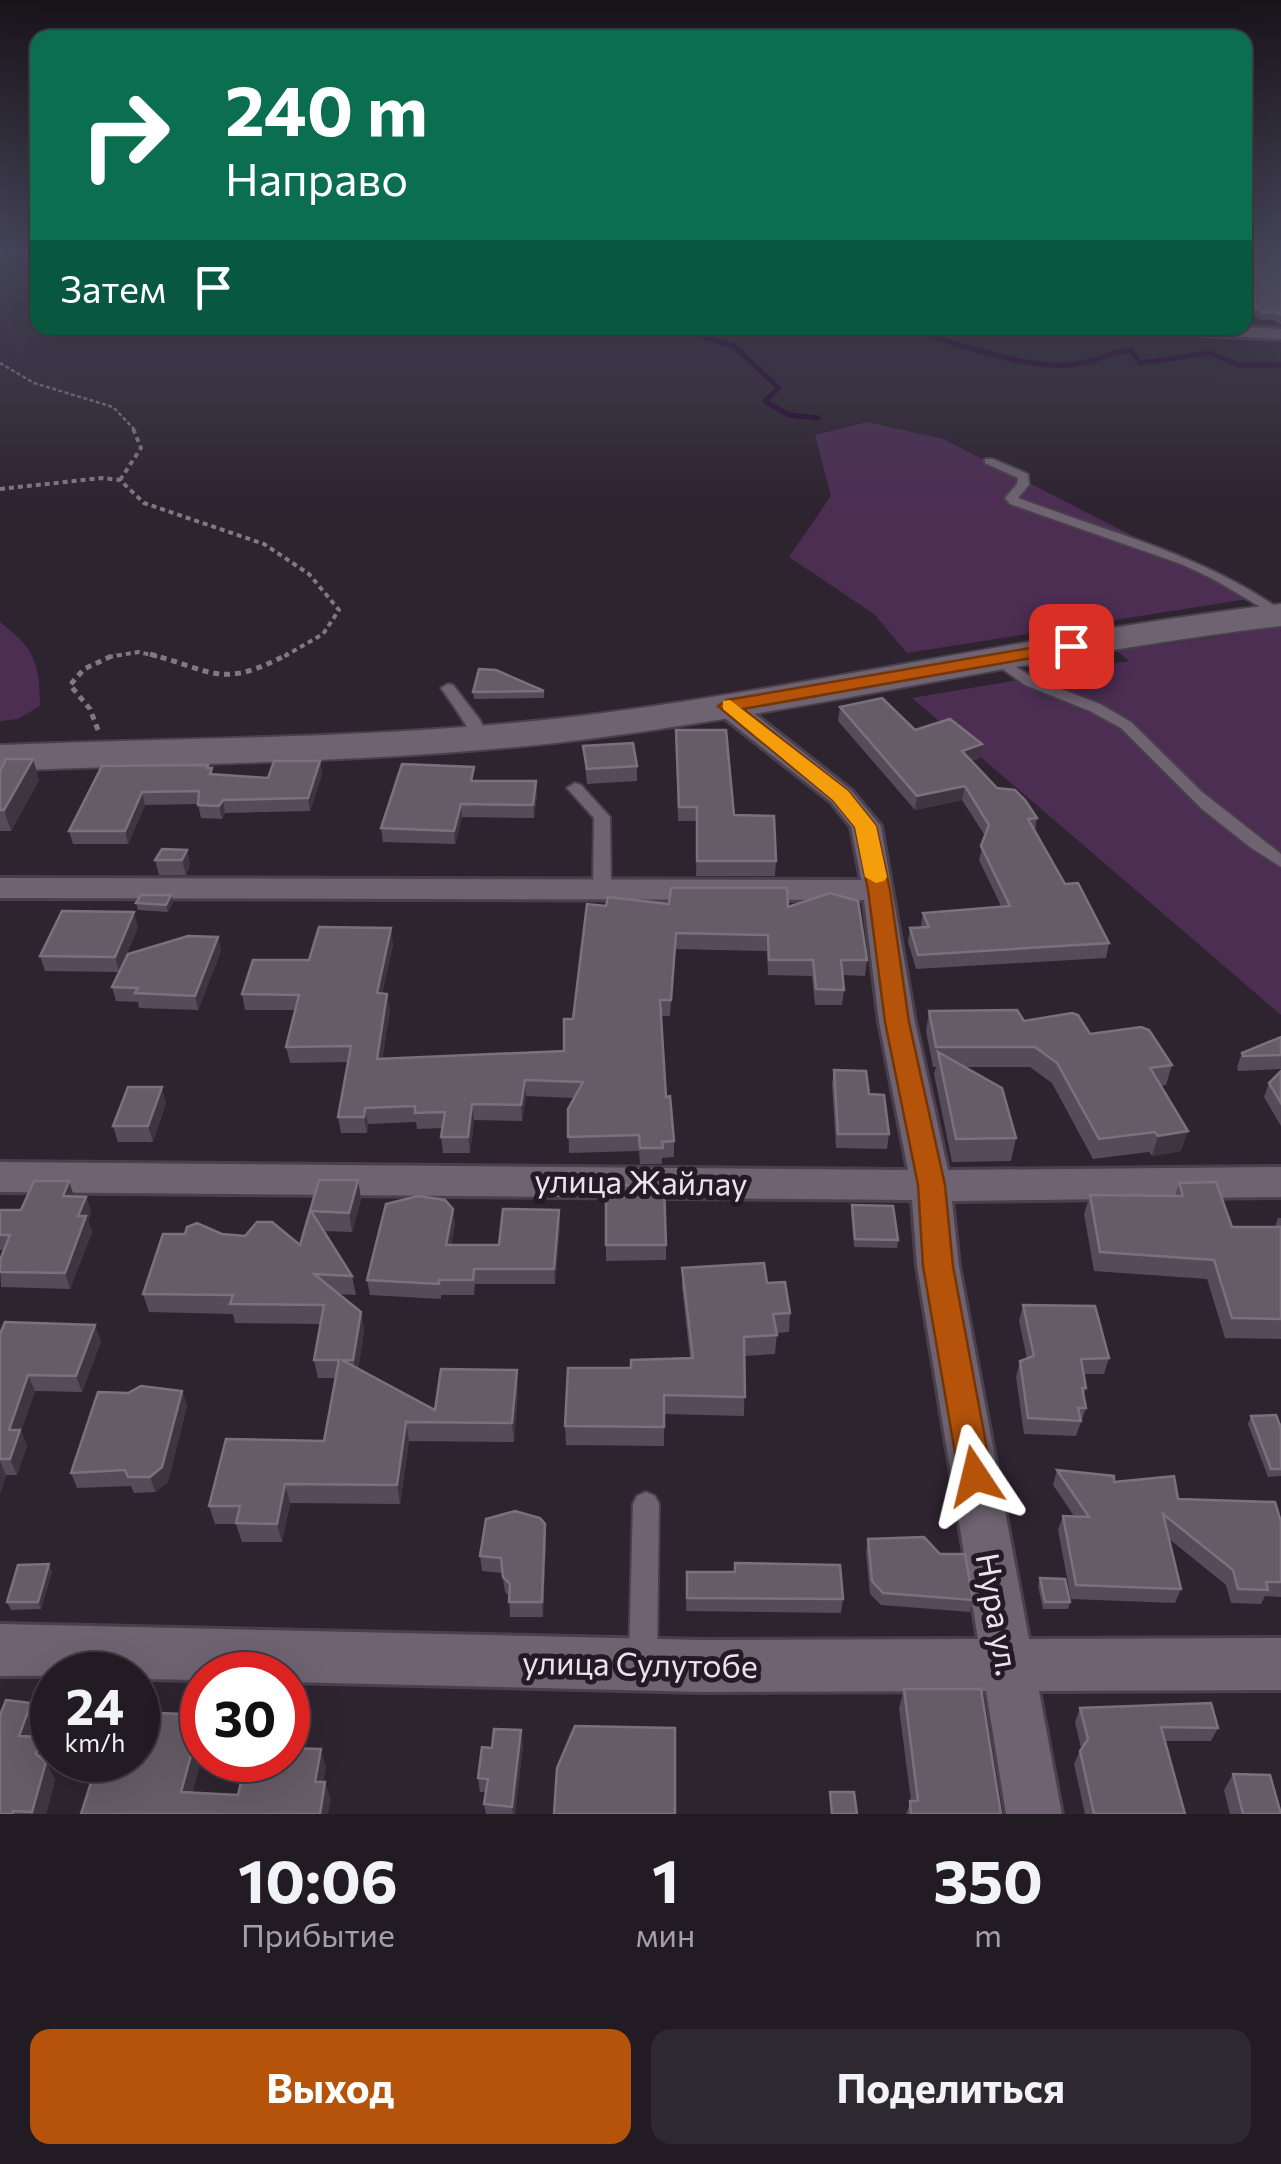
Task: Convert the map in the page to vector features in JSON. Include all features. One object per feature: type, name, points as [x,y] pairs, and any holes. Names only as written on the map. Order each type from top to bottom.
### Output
[{"type":"street","points":[[0,758],[480,738],[604,725],[1156,631],[1281,615]]},
{"type":"street","name":"Нура ул.","points":[[727,706],[841,796],[866,826],[897,1022],[932,1185],[938,1266],[1034,1814]]},
{"type":"street","points":[[0,888],[879,890]]},
{"type":"street","name":"улица Жайлау","points":[[0,1177],[932,1185],[1281,1182]]},
{"type":"street","name":"улица Сулутобе","points":[[0,1650],[643,1665],[1281,1664]]},
{"type":"lane","points":[[989,461],[1024,476],[1023,484],[1011,498],[1014,501],[1159,548],[1245,591],[1281,615]]},
{"type":"lane","points":[[998,658],[1015,675],[1048,693],[1104,712],[1126,725],[1228,825],[1281,862]]},
{"type":"lane","points":[[448,688],[473,720],[480,738]]},
{"type":"lane","points":[[575,788],[602,817],[602,888]]},
{"type":"lane","points":[[643,1665],[646,1504]]},
{"type":"path","points":[[0,362],[31,382],[112,404],[124,412],[140,448],[120,480]]},
{"type":"path","points":[[0,489],[44,488],[102,478],[120,480],[144,503],[264,544],[310,574],[340,610],[335,624],[322,636],[239,674],[217,676],[146,652],[108,657],[76,672],[70,685],[90,709],[98,730],[84,754]]},
{"type":"shaded area","points":[[867,422],[943,439],[1254,598],[907,653],[874,614],[789,557],[831,496],[815,435]]},
{"type":"shaded area","points":[[0,622],[21,640],[33,658],[40,706],[18,719],[0,721]]},
{"type":"shaded area","points":[[1281,627],[1281,1015],[912,698],[1129,661],[1117,651]]},
{"type":"building","points":[[479,669],[496,670],[544,691],[473,692]]},
{"type":"building","points":[[882,698],[915,730],[950,719],[982,744],[962,751],[997,788],[1015,790],[1025,800],[1037,818],[1028,819],[1065,884],[1078,883],[1109,943],[918,955],[910,928],[929,927],[923,913],[1010,906],[981,846],[989,825],[965,786],[917,796],[840,707]]},
{"type":"building","points":[[676,730],[726,730],[734,815],[774,816],[776,861],[697,861],[697,807],[679,807]]},
{"type":"building","points":[[633,743],[637,766],[587,769],[583,746]]},
{"type":"building","points":[[6,759],[33,759],[4,810],[0,810],[0,771]]},
{"type":"building","points":[[274,761],[320,761],[308,798],[223,800],[219,806],[198,805],[199,791],[142,792],[125,831],[69,831],[102,766],[208,765],[212,768],[210,774],[268,778]]},
{"type":"building","points":[[402,764],[474,767],[471,781],[536,781],[533,805],[461,804],[454,831],[381,828]]},
{"type":"building","points":[[162,849],[187,850],[182,860],[155,860]]},
{"type":"building","points":[[671,888],[787,888],[788,907],[830,893],[858,901],[867,960],[841,960],[844,990],[816,989],[813,960],[769,960],[768,935],[676,933],[671,1000],[660,1000],[666,1097],[670,1096],[674,1141],[662,1142],[663,1148],[640,1148],[639,1135],[568,1137],[568,1109],[583,1082],[525,1080],[521,1105],[472,1104],[468,1137],[441,1137],[445,1112],[415,1113],[415,1106],[365,1108],[364,1117],[338,1117],[351,1046],[286,1047],[299,995],[242,994],[253,960],[309,960],[319,927],[391,928],[377,993],[387,994],[377,1059],[564,1051],[564,1019],[573,1019],[587,904],[606,906],[608,897],[669,904]]},
{"type":"building","points":[[141,895],[171,895],[166,905],[136,903]]},
{"type":"building","points":[[62,911],[134,912],[115,957],[40,956]]},
{"type":"building","points":[[188,936],[218,937],[195,996],[135,993],[138,988],[112,987],[128,954]]},
{"type":"building","points":[[1017,1010],[1024,1021],[1072,1013],[1078,1015],[1090,1034],[1141,1027],[1149,1030],[1172,1065],[1150,1068],[1188,1131],[1099,1139],[1057,1063],[1035,1047],[936,1047],[929,1011]]},
{"type":"building","points":[[1281,1037],[1281,1055],[1243,1056],[1242,1053]]},
{"type":"building","points":[[938,1052],[1002,1088],[1016,1138],[956,1139]]},
{"type":"building","points":[[834,1070],[866,1071],[869,1094],[884,1095],[889,1134],[838,1134]]},
{"type":"building","points":[[1281,1071],[1281,1103],[1269,1083]]},
{"type":"building","points":[[128,1087],[162,1087],[148,1126],[113,1126]]},
{"type":"building","points":[[319,1180],[358,1180],[349,1213],[311,1211],[352,1276],[314,1274],[361,1312],[353,1360],[342,1360],[435,1410],[441,1369],[517,1370],[512,1423],[406,1422],[397,1485],[285,1484],[277,1524],[236,1523],[240,1506],[209,1506],[226,1439],[324,1441],[339,1360],[314,1360],[324,1305],[230,1304],[233,1295],[143,1294],[163,1234],[185,1234],[187,1227],[197,1223],[222,1234],[245,1236],[257,1222],[272,1222],[300,1245]]},
{"type":"building","points":[[34,1181],[69,1181],[63,1196],[86,1197],[78,1216],[86,1216],[65,1273],[0,1272],[0,1260],[10,1235],[0,1235],[0,1210],[21,1210]]},
{"type":"building","points":[[1216,1182],[1232,1227],[1281,1227],[1281,1319],[1232,1318],[1214,1260],[1100,1252],[1090,1195],[1183,1196],[1179,1183]]},
{"type":"building","points":[[606,1185],[664,1186],[666,1245],[606,1245]]},
{"type":"building","points":[[418,1196],[445,1200],[453,1209],[446,1245],[499,1245],[503,1209],[559,1210],[554,1269],[474,1269],[473,1280],[439,1280],[439,1284],[367,1280],[386,1204]]},
{"type":"building","points":[[852,1205],[893,1206],[898,1240],[855,1239]]},
{"type":"building","points":[[764,1263],[767,1283],[785,1282],[790,1313],[773,1314],[777,1335],[744,1337],[745,1397],[664,1395],[664,1427],[565,1426],[568,1368],[631,1368],[631,1360],[693,1358],[682,1268]]},
{"type":"building","points":[[1023,1305],[1095,1306],[1109,1358],[1081,1359],[1086,1408],[1078,1408],[1081,1421],[1028,1418],[1020,1361],[1034,1356]]},
{"type":"building","points":[[5,1322],[95,1325],[76,1376],[28,1375],[9,1430],[20,1430],[10,1459],[0,1459],[0,1334]]},
{"type":"building","points":[[141,1386],[182,1391],[162,1467],[150,1477],[128,1477],[125,1470],[71,1473],[98,1392],[128,1393]]},
{"type":"building","points":[[1276,1415],[1281,1428],[1281,1469],[1271,1469],[1251,1416]]},
{"type":"building","points":[[1057,1470],[1114,1476],[1114,1482],[1174,1476],[1178,1499],[1275,1502],[1281,1522],[1281,1582],[1266,1582],[1268,1590],[1238,1589],[1233,1570],[1163,1514],[1181,1589],[1076,1585],[1063,1516],[1089,1517]]},
{"type":"building","points":[[515,1511],[540,1518],[545,1524],[542,1602],[509,1602],[510,1584],[503,1577],[501,1558],[480,1556],[486,1519]]},
{"type":"building","points":[[924,1537],[940,1554],[965,1554],[973,1600],[883,1593],[872,1581],[868,1539]]},
{"type":"building","points":[[735,1563],[840,1565],[843,1599],[687,1598],[687,1572],[735,1572]]},
{"type":"building","points":[[49,1564],[38,1602],[7,1602],[18,1565]]},
{"type":"building","points":[[1040,1578],[1065,1579],[1070,1602],[1045,1602]]},
{"type":"building","points":[[904,1689],[981,1689],[1001,1814],[911,1814],[910,1801],[918,1801]]},
{"type":"building","points":[[6,1700],[30,1703],[19,1736],[30,1736],[30,1782],[40,1782],[32,1812],[0,1814],[0,1715]]},
{"type":"building","points":[[1211,1703],[1218,1728],[1161,1727],[1185,1814],[1094,1814],[1080,1751],[1088,1739],[1080,1708]]},
{"type":"building","points":[[160,1713],[180,1714],[181,1792],[238,1795],[241,1782],[310,1782],[310,1749],[321,1749],[315,1782],[325,1782],[320,1814],[81,1814],[91,1782],[160,1782]]},
{"type":"building","points":[[575,1726],[675,1728],[675,1814],[554,1814],[557,1768]]},
{"type":"building","points":[[494,1729],[521,1730],[512,1807],[484,1804],[488,1779],[478,1778],[482,1747],[492,1748]]},
{"type":"building","points":[[1233,1774],[1270,1775],[1281,1814],[1243,1814]]},
{"type":"building","points":[[830,1792],[854,1792],[857,1814],[832,1814]]},
{"type":"waterway","points":[[698,335],[734,346],[779,388],[765,401],[789,415],[818,418]]},
{"type":"waterway","points":[[930,335],[988,353],[1052,365],[1078,364],[1131,350],[1140,363],[1210,353],[1239,365],[1281,365]]},
{"type":"slow traffic","points":[[730,705],[727,706],[841,796],[866,826],[876,877]]},
{"type":"route","points":[[975,1476],[938,1266],[932,1185],[897,1022],[866,826],[841,796],[727,706],[1071,646]]}]
